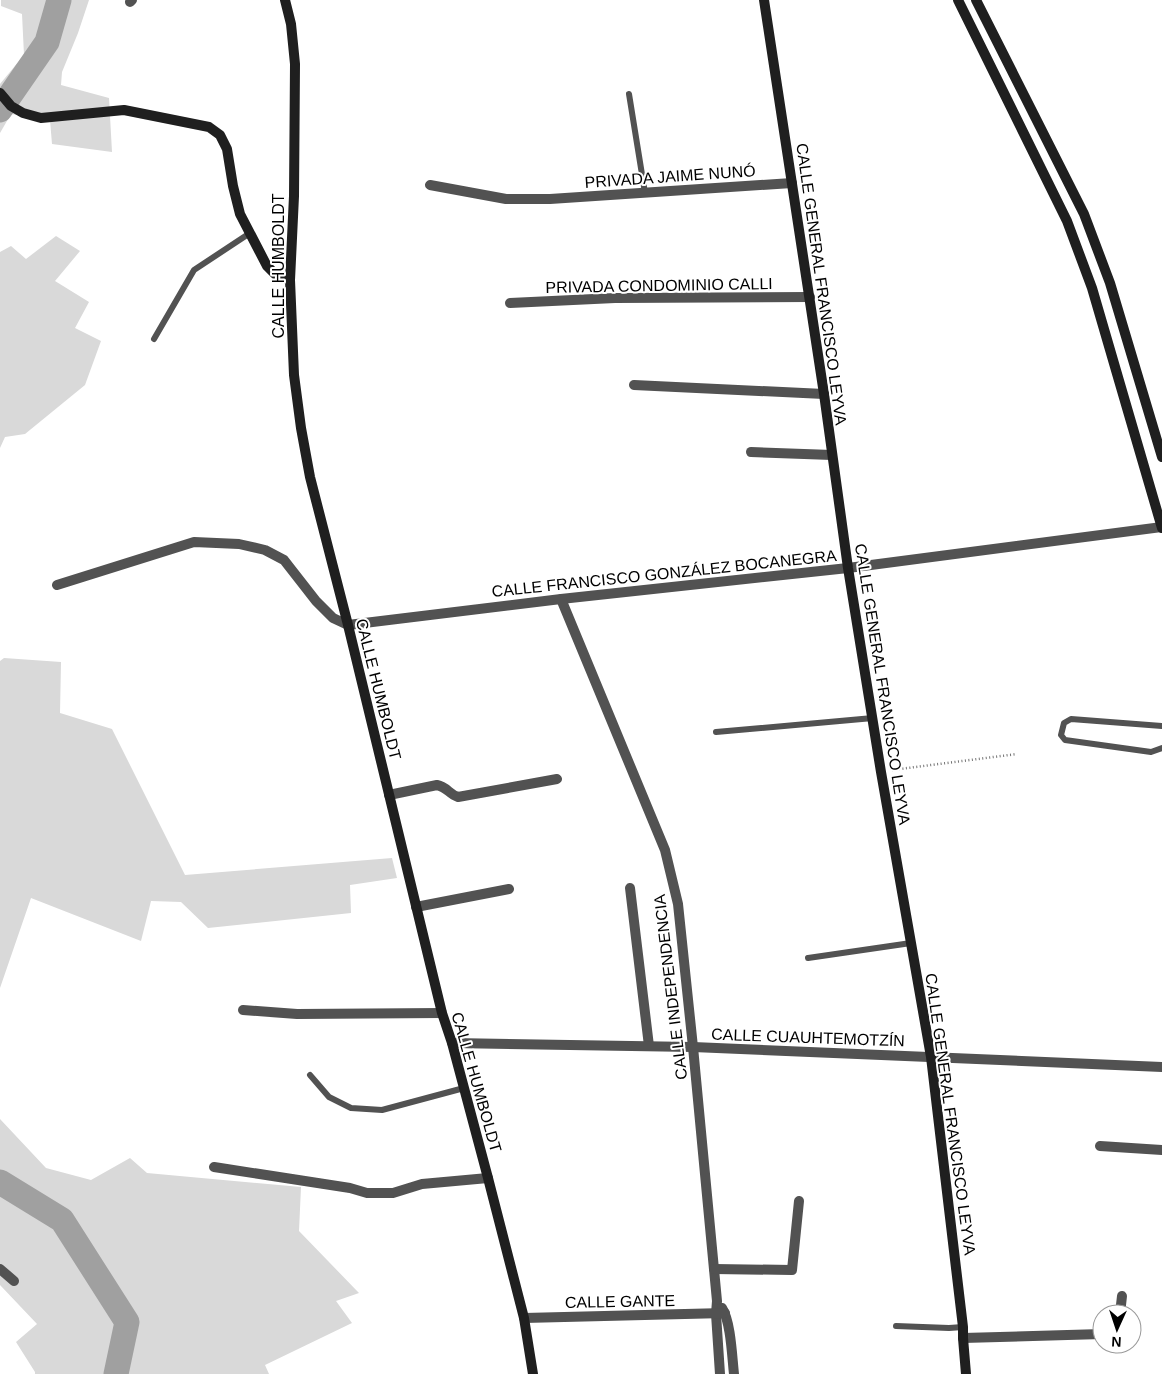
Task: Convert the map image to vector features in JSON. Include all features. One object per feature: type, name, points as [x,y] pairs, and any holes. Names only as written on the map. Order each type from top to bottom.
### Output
[{"type":"street","name":"CALLE HUMBOLDT","points":[[285,0],[291,24],[295,64],[294,196],[290,280],[294,375],[301,428],[310,477],[348,625],[442,1013],[452,1043],[524,1318],[534,1374]]},
{"type":"street","name":"CALLE GENERAL FRANCISCO LEYVA","points":[[764,0],[810,298],[848,568],[931,1057],[963,1327],[966,1374]]},
{"type":"street","points":[[958,0],[1067,222],[1092,288],[1162,528]]},
{"type":"street","points":[[976,0],[1084,214],[1110,283],[1162,457]]},
{"type":"street","points":[[0,93],[11,106],[23,113],[42,118],[124,110],[209,127],[220,135],[227,149],[240,214],[267,266],[276,275],[290,280]]},
{"type":"street","name":"PRIVADA JAIME NUNÓ","points":[[430,185],[506,199],[550,199],[792,183]]},
{"type":"street","points":[[1067,222],[1084,214]]},
{"type":"street","name":"PRIVADA CONDOMINIO CALLI","points":[[510,303],[615,298],[810,298]]},
{"type":"street","points":[[634,385],[824,394]]},
{"type":"street","points":[[751,452],[832,455]]},
{"type":"street","name":"CALLE FRANCISCO GONZÁLEZ BOCANEGRA","points":[[348,625],[561,599],[848,568],[1162,528]]},
{"type":"street","points":[[57,585],[194,542],[239,544],[265,550],[284,560],[316,601],[333,618],[348,625]]},
{"type":"street","name":"CALLE INDEPENDENCIA","points":[[561,599],[665,850],[678,904],[717,1301],[734,1374]]},
{"type":"street","points":[[389,795],[437,785],[444,786],[452,795],[458,797],[557,779]]},
{"type":"street","points":[[630,888],[649,1046]]},
{"type":"street","points":[[416,907],[509,889]]},
{"type":"street","points":[[243,1010],[297,1014],[442,1013]]},
{"type":"street","name":"CALLE CUAUHTEMOTZÍN","points":[[452,1043],[693,1047],[1162,1067]]},
{"type":"street","points":[[1100,1146],[1162,1150]]},
{"type":"street","points":[[214,1167],[350,1188],[366,1193],[393,1193],[422,1184],[488,1178]]},
{"type":"street","points":[[714,1270],[792,1270],[799,1201]]},
{"type":"street","points":[[0,1269],[14,1282]]},
{"type":"street","points":[[1121,1304],[1122,1296]]},
{"type":"street","name":"CALLE INDEPENDENCIA","points":[[720,1374],[721,1314]]},
{"type":"street","name":"CALLE GANTE","points":[[524,1318],[721,1314]]},
{"type":"street","points":[[963,1338],[1092,1334]]},
{"type":"lane","points":[[629,94],[645,193]]},
{"type":"lane","points":[[154,338],[194,270],[250,233]]},
{"type":"lane","points":[[716,732],[873,718]]},
{"type":"lane","points":[[1162,726],[1071,719],[1064,723],[1061,735],[1065,740],[1151,752],[1162,748]]},
{"type":"lane","points":[[808,958],[911,943]]},
{"type":"lane","points":[[310,1075],[329,1097],[351,1108],[382,1110],[464,1088]]},
{"type":"lane","points":[[896,1326],[963,1327]]},
{"type":"path","points":[[882,772],[1017,754]]},
{"type":"shaded area","points":[[1,0],[89,0],[62,72],[61,85],[109,98],[112,152],[52,144],[50,120],[11,114],[0,133],[0,84],[24,55],[22,14],[1,6]]},
{"type":"shaded area","points":[[56,236],[80,251],[55,281],[89,302],[75,328],[101,341],[85,385],[25,434],[5,437],[0,448],[0,252],[11,246],[26,259]]},
{"type":"shaded area","points":[[4,658],[61,662],[60,713],[112,729],[185,875],[392,858],[397,878],[350,885],[351,913],[208,928],[181,902],[151,901],[141,941],[31,898],[0,988],[0,661]]},
{"type":"shaded area","points":[[0,1119],[46,1168],[91,1180],[130,1158],[147,1173],[301,1187],[299,1231],[359,1293],[336,1301],[352,1323],[265,1365],[269,1374],[35,1374],[16,1342],[37,1324],[0,1285]]},
{"type":"waterway","points":[[0,110],[47,42],[59,0]]},
{"type":"waterway","points":[[0,1182],[62,1220],[127,1322],[116,1374]]}]
